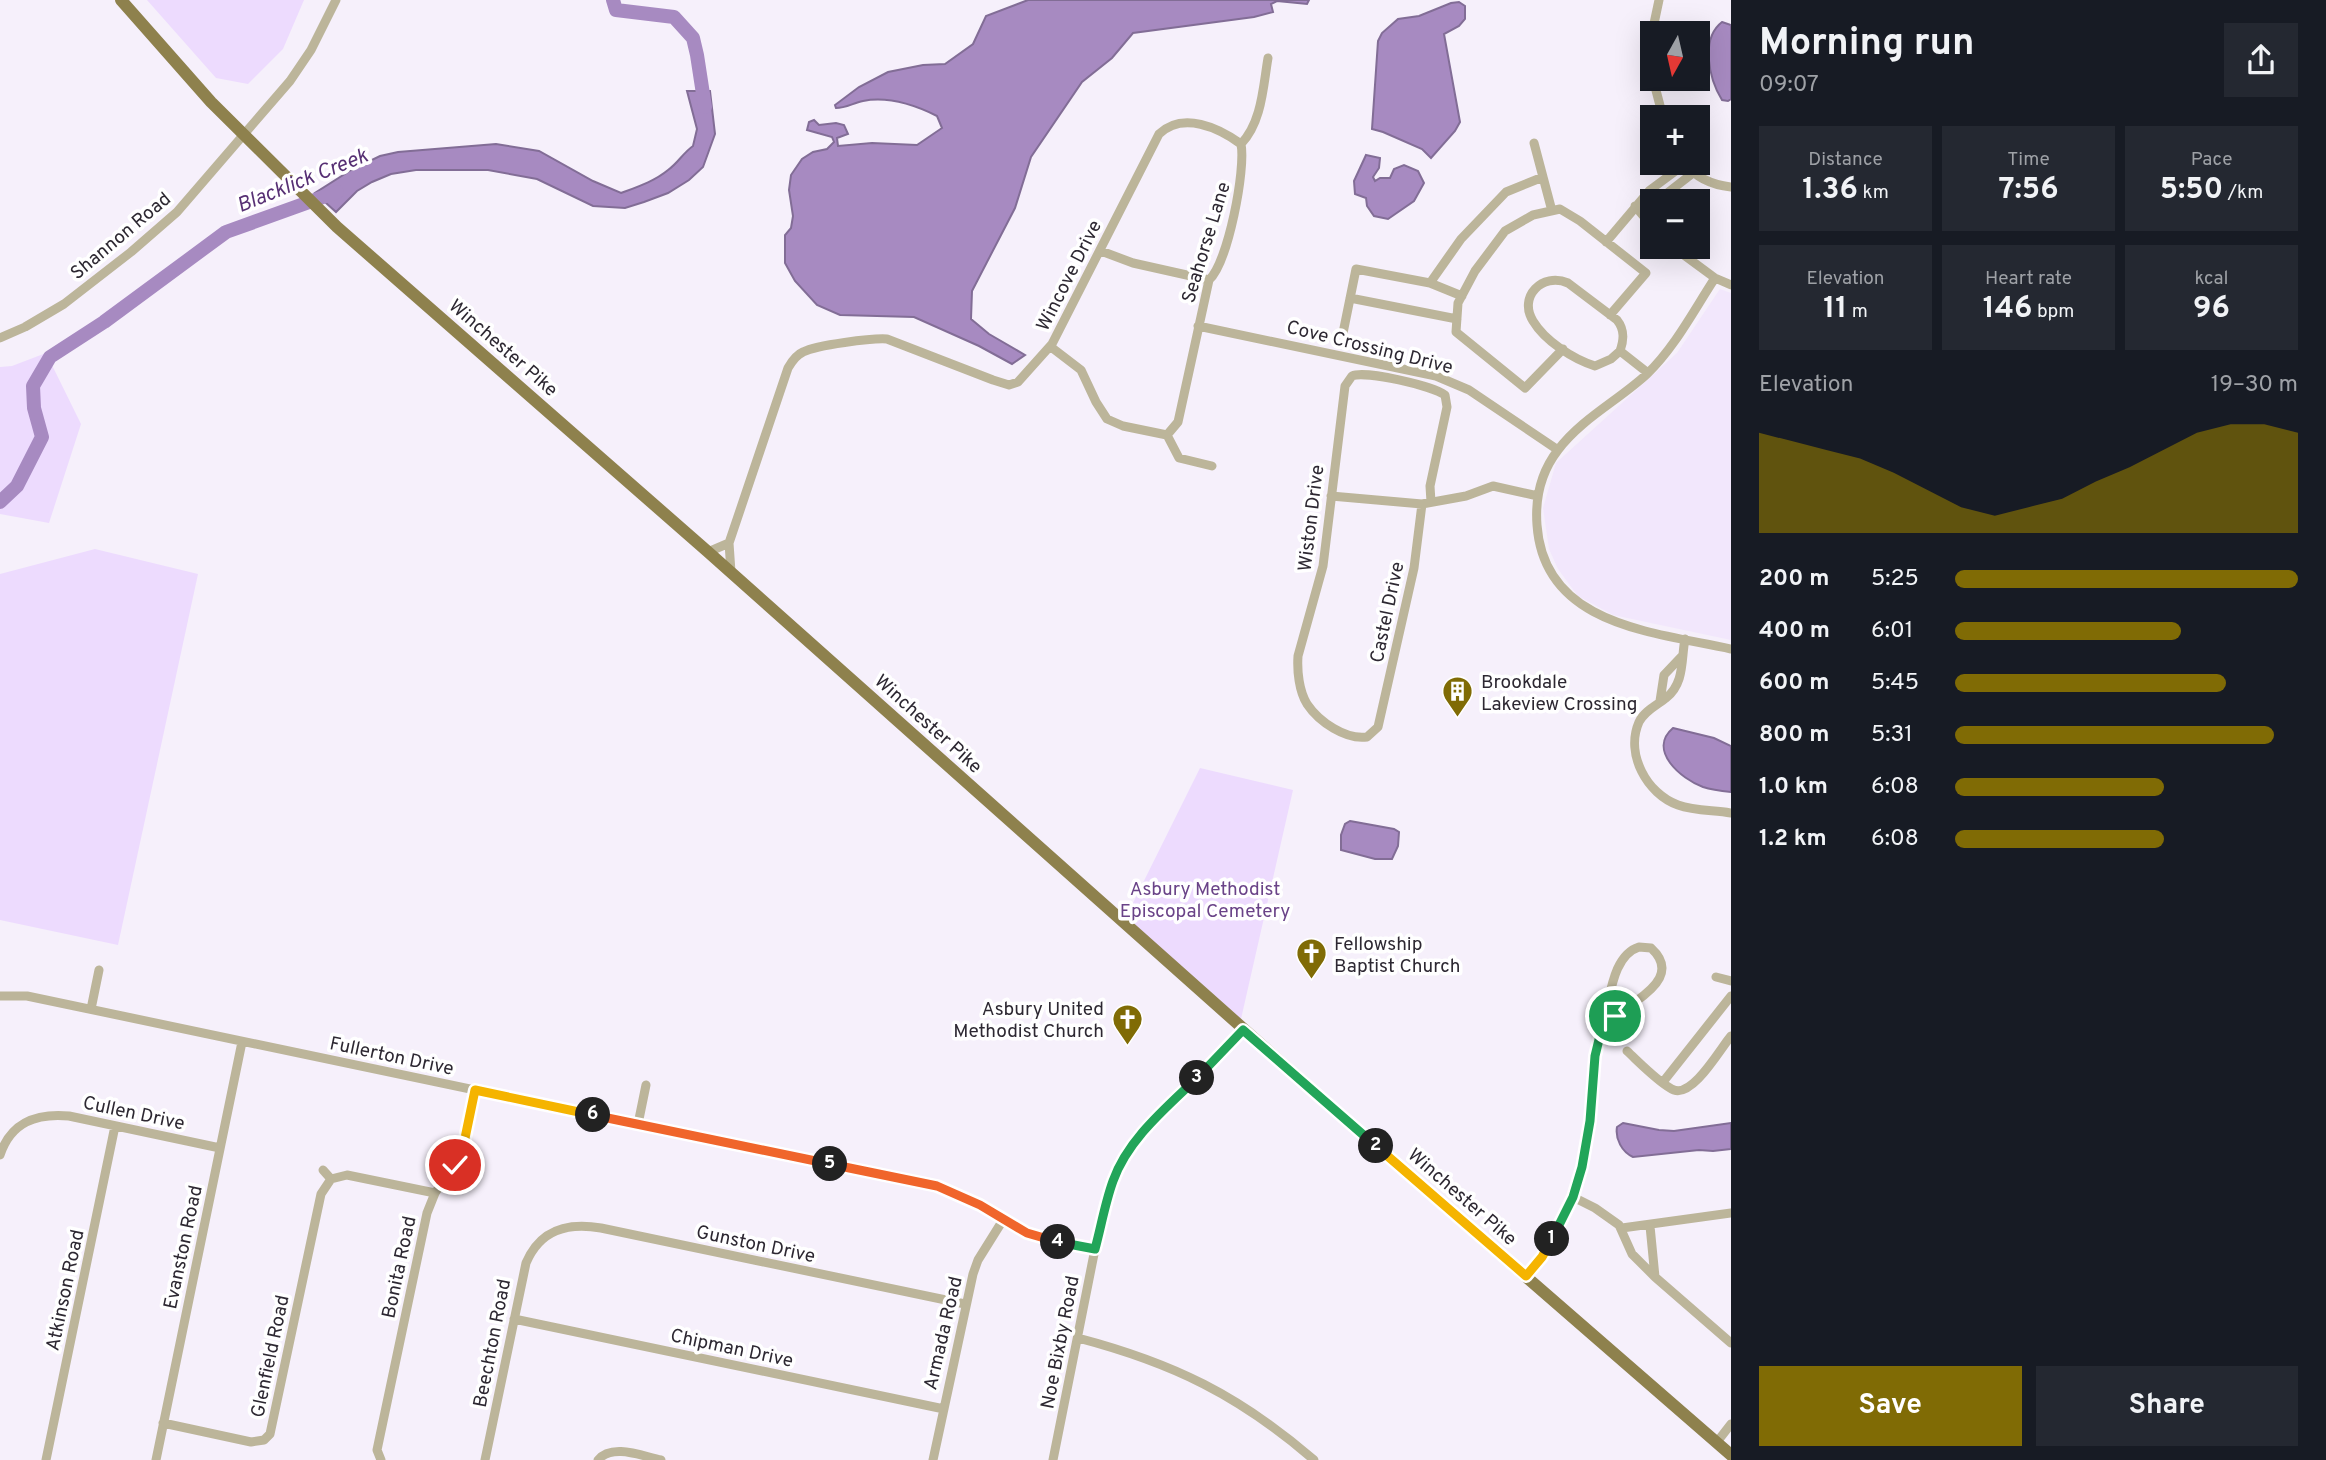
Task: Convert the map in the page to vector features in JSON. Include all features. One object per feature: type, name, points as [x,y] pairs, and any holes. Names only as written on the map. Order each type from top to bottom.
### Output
[{"type":"main road","name":"Winchester Pike","points":[[121,0],[185,74],[337,227],[731,572],[1311,1089]]},
{"type":"main road","name":"Winchester Pike","points":[[1332,1108],[1726,1447]]},
{"type":"street","name":"Shannon Road","points":[[0,338],[64,304],[177,212],[304,62],[336,0]]},
{"type":"street","points":[[1655,21],[1659,0]]},
{"type":"street","name":"Seahorse Lane","points":[[1167,435],[1178,422],[1209,280],[1221,263],[1241,182],[1244,159],[1241,144],[1256,123],[1268,58]]},
{"type":"street","name":"Wincove Drive","points":[[731,572],[729,543],[788,368],[803,352],[873,339],[887,339],[1009,385],[1018,382],[1051,347],[1155,140],[1163,131],[1174,124],[1197,124],[1220,129],[1241,144]]},
{"type":"street","points":[[1534,143],[1552,211]]},
{"type":"street","points":[[1606,242],[1650,190],[1669,175]]},
{"type":"street","points":[[1671,189],[1690,175]]},
{"type":"street","points":[[1697,175],[1716,184],[1731,187]]},
{"type":"street","points":[[1430,283],[1461,239],[1506,192],[1543,177]]},
{"type":"street","points":[[1635,206],[1640,205]]},
{"type":"street","points":[[1635,206],[1640,212]]},
{"type":"street","points":[[1563,349],[1525,388],[1456,332],[1458,303],[1475,271],[1505,231],[1533,215],[1560,209],[1646,274],[1610,315]]},
{"type":"street","points":[[1101,251],[1133,263],[1209,280]]},
{"type":"street","points":[[1689,259],[1715,278],[1731,285]]},
{"type":"street","points":[[1343,333],[1356,269],[1430,283],[1462,296]]},
{"type":"street","points":[[1715,278],[1685,325],[1648,373],[1568,438],[1558,450],[1546,470],[1538,496],[1539,540],[1548,565],[1558,582],[1574,599],[1605,618],[1731,649]]},
{"type":"street","points":[[1560,279],[1610,315],[1622,326],[1620,351],[1611,359],[1595,366],[1563,349],[1541,331],[1528,310],[1532,292],[1540,284],[1547,280],[1560,279]]},
{"type":"street","points":[[1350,298],[1457,319]]},
{"type":"street","name":"Cove Crossing Drive","points":[[1198,326],[1436,376],[1469,390],[1558,450]]},
{"type":"street","points":[[1051,347],[1081,370],[1107,419],[1123,426],[1167,435],[1179,458],[1212,466]]},
{"type":"street","points":[[1620,351],[1648,373]]},
{"type":"street","name":"Wiston Drive","points":[[1378,727],[1372,734],[1361,738],[1346,734],[1326,723],[1306,702],[1298,674],[1298,656],[1323,566],[1346,382],[1356,374],[1395,380]]},
{"type":"street","name":"Castel Drive","points":[[1378,727],[1447,407],[1447,399],[1435,390],[1395,380]]},
{"type":"street","points":[[1331,496],[1426,503],[1466,496],[1493,486],[1538,496]]},
{"type":"street","points":[[708,552],[729,543]]},
{"type":"street","points":[[1685,639],[1680,679],[1670,694],[1642,716],[1634,745],[1642,774],[1650,785],[1670,802],[1688,808],[1731,813]]},
{"type":"street","points":[[1660,701],[1664,675],[1682,656]]},
{"type":"street","points":[[1526,1276],[1542,1257],[1573,1197],[1590,1121],[1591,1080],[1605,1015],[1623,956],[1636,948],[1651,948],[1659,957],[1662,967],[1662,974],[1654,987],[1615,1016],[1605,1015]]},
{"type":"street","points":[[91,1009],[99,970]]},
{"type":"street","points":[[1716,977],[1731,981]]},
{"type":"street","name":"Fullerton Drive","points":[[0,996],[27,996],[937,1186],[972,1200],[1027,1233],[1095,1249]]},
{"type":"street","points":[[1663,1082],[1731,996]]},
{"type":"street","name":"Noe Bixby Road","points":[[1052,1460],[1095,1249],[1113,1180],[1128,1152],[1151,1124],[1243,1030]]},
{"type":"street","points":[[1627,1051],[1676,1090],[1689,1088],[1731,1036]]},
{"type":"street","name":"Evanston Road","points":[[156,1460],[242,1042]]},
{"type":"street","points":[[638,1125],[646,1085]]},
{"type":"street","name":"Winchester Pike","points":[[1311,1089],[1332,1108]]},
{"type":"street","name":"Bonita Road","points":[[381,1460],[377,1450],[422,1234],[435,1194],[455,1165],[461,1151],[475,1090]]},
{"type":"street","name":"Cullen Drive","points":[[0,1155],[14,1130],[28,1120],[40,1116],[69,1116],[220,1148]]},
{"type":"street","name":"Atkinson Road","points":[[46,1460],[116,1126]]},
{"type":"street","points":[[323,1170],[331,1179],[347,1175],[435,1194]]},
{"type":"street","name":"Glenfield Road","points":[[163,1423],[266,1444],[272,1430],[321,1195],[331,1179]]},
{"type":"street","points":[[1573,1197],[1604,1214],[1622,1228],[1632,1254],[1731,1343]]},
{"type":"street","points":[[1622,1228],[1731,1213]]},
{"type":"street","name":"Armada Road","points":[[933,1460],[965,1304],[978,1259],[1003,1220]]},
{"type":"street","name":"Gunston Drive","points":[[543,1238],[563,1227],[586,1225],[965,1304]]},
{"type":"street","points":[[1650,1226],[1655,1277]]},
{"type":"street","name":"Beechton Road","points":[[485,1460],[526,1263],[543,1238]]},
{"type":"street","name":"Chipman Drive","points":[[514,1319],[944,1409]]},
{"type":"street","points":[[1078,1338],[1144,1357],[1197,1380],[1254,1412],[1314,1460]]},
{"type":"street","points":[[1726,1447],[1731,1424]]},
{"type":"street","points":[[599,1455],[611,1451],[661,1460]]},
{"type":"shaded area","points":[[1028,0],[1309,0],[1307,4],[1277,1],[1271,4],[1273,12],[1254,17],[1133,33],[1112,58],[1082,82],[1031,157],[1015,208],[972,291],[971,319],[989,334],[1025,355],[1012,364],[914,317],[840,315],[817,305],[795,281],[785,263],[785,235],[791,228],[793,216],[789,190],[791,175],[802,159],[813,152],[827,149],[834,142],[832,137],[807,130],[809,122],[814,120],[819,125],[844,125],[848,134],[837,138],[838,146],[872,143],[917,145],[942,128],[937,116],[911,105],[892,101],[863,101],[840,108],[835,105],[859,87],[888,72],[945,64],[973,44],[986,16]]},
{"type":"shaded area","points":[[1459,2],[1465,6],[1465,19],[1459,26],[1444,34],[1460,122],[1431,158],[1422,149],[1372,129],[1378,41],[1382,33],[1398,19],[1419,16]]},
{"type":"shaded area","points":[[1722,22],[1731,25],[1731,99],[1728,101],[1722,100],[1710,71],[1710,44],[1715,29]]},
{"type":"shaded area","points":[[687,91],[710,91],[715,134],[703,167],[668,193],[625,208],[593,206],[537,179],[488,170],[416,170],[391,174],[357,191],[336,212],[315,193],[351,170],[380,156],[398,152],[496,144],[539,151],[621,193],[663,174],[693,146],[697,129]]},
{"type":"shaded area","points":[[1366,155],[1380,158],[1379,168],[1373,177],[1375,181],[1390,178],[1394,169],[1404,165],[1418,171],[1424,183],[1414,201],[1388,219],[1374,216],[1367,206],[1366,198],[1355,194],[1354,181]]},
{"type":"shaded area","points":[[1720,289],[1731,293],[1731,640],[1613,615],[1578,596],[1558,569],[1549,549],[1543,508],[1556,463],[1677,353]]},
{"type":"shaded area","points":[[1673,728],[1714,738],[1731,746],[1731,792],[1703,787],[1677,771],[1665,754],[1664,745]]},
{"type":"shaded area","points":[[1350,821],[1399,832],[1398,846],[1392,859],[1375,859],[1341,850],[1341,835],[1345,824]]},
{"type":"shaded area","points":[[1623,1123],[1674,1131],[1731,1123],[1731,1149],[1633,1157],[1618,1140],[1617,1127]]},
{"type":"green space","points":[[147,0],[304,0],[283,49],[248,84],[216,78]]},
{"type":"green space","points":[[46,353],[81,424],[49,523],[0,514],[0,367],[12,366]]},
{"type":"green space","points":[[95,549],[198,574],[118,945],[0,920],[0,574]]},
{"type":"green space","name":"Asbury Methodist Episcopal Cemetery","points":[[1200,768],[1293,790],[1241,1019],[1126,917]]},
{"type":"waterway","name":"Blacklick Creek","points":[[613,0],[616,10],[674,17],[693,38],[705,107]]},
{"type":"waterway","name":"Blacklick Creek","points":[[0,502],[17,486],[42,437],[34,408],[33,386],[50,357],[104,322],[226,232],[337,192]]},
{"type":"place","name":"Brookdale Lakeview Crossing","points":[[1458,719]]},
{"type":"place","name":"Fellowship Baptist Church","points":[[1311,981]]},
{"type":"place","name":"Asbury United Methodist Church","points":[[1127,1046]]},
{"type":"route","points":[[455,1165],[464,1143],[475,1090],[937,1186],[964,1196],[1027,1233],[1095,1249],[1113,1180],[1128,1152],[1166,1108],[1243,1030],[1526,1276],[1542,1257],[1577,1187],[1590,1121],[1591,1080],[1599,1037],[1605,1015],[1615,1016]]}]
